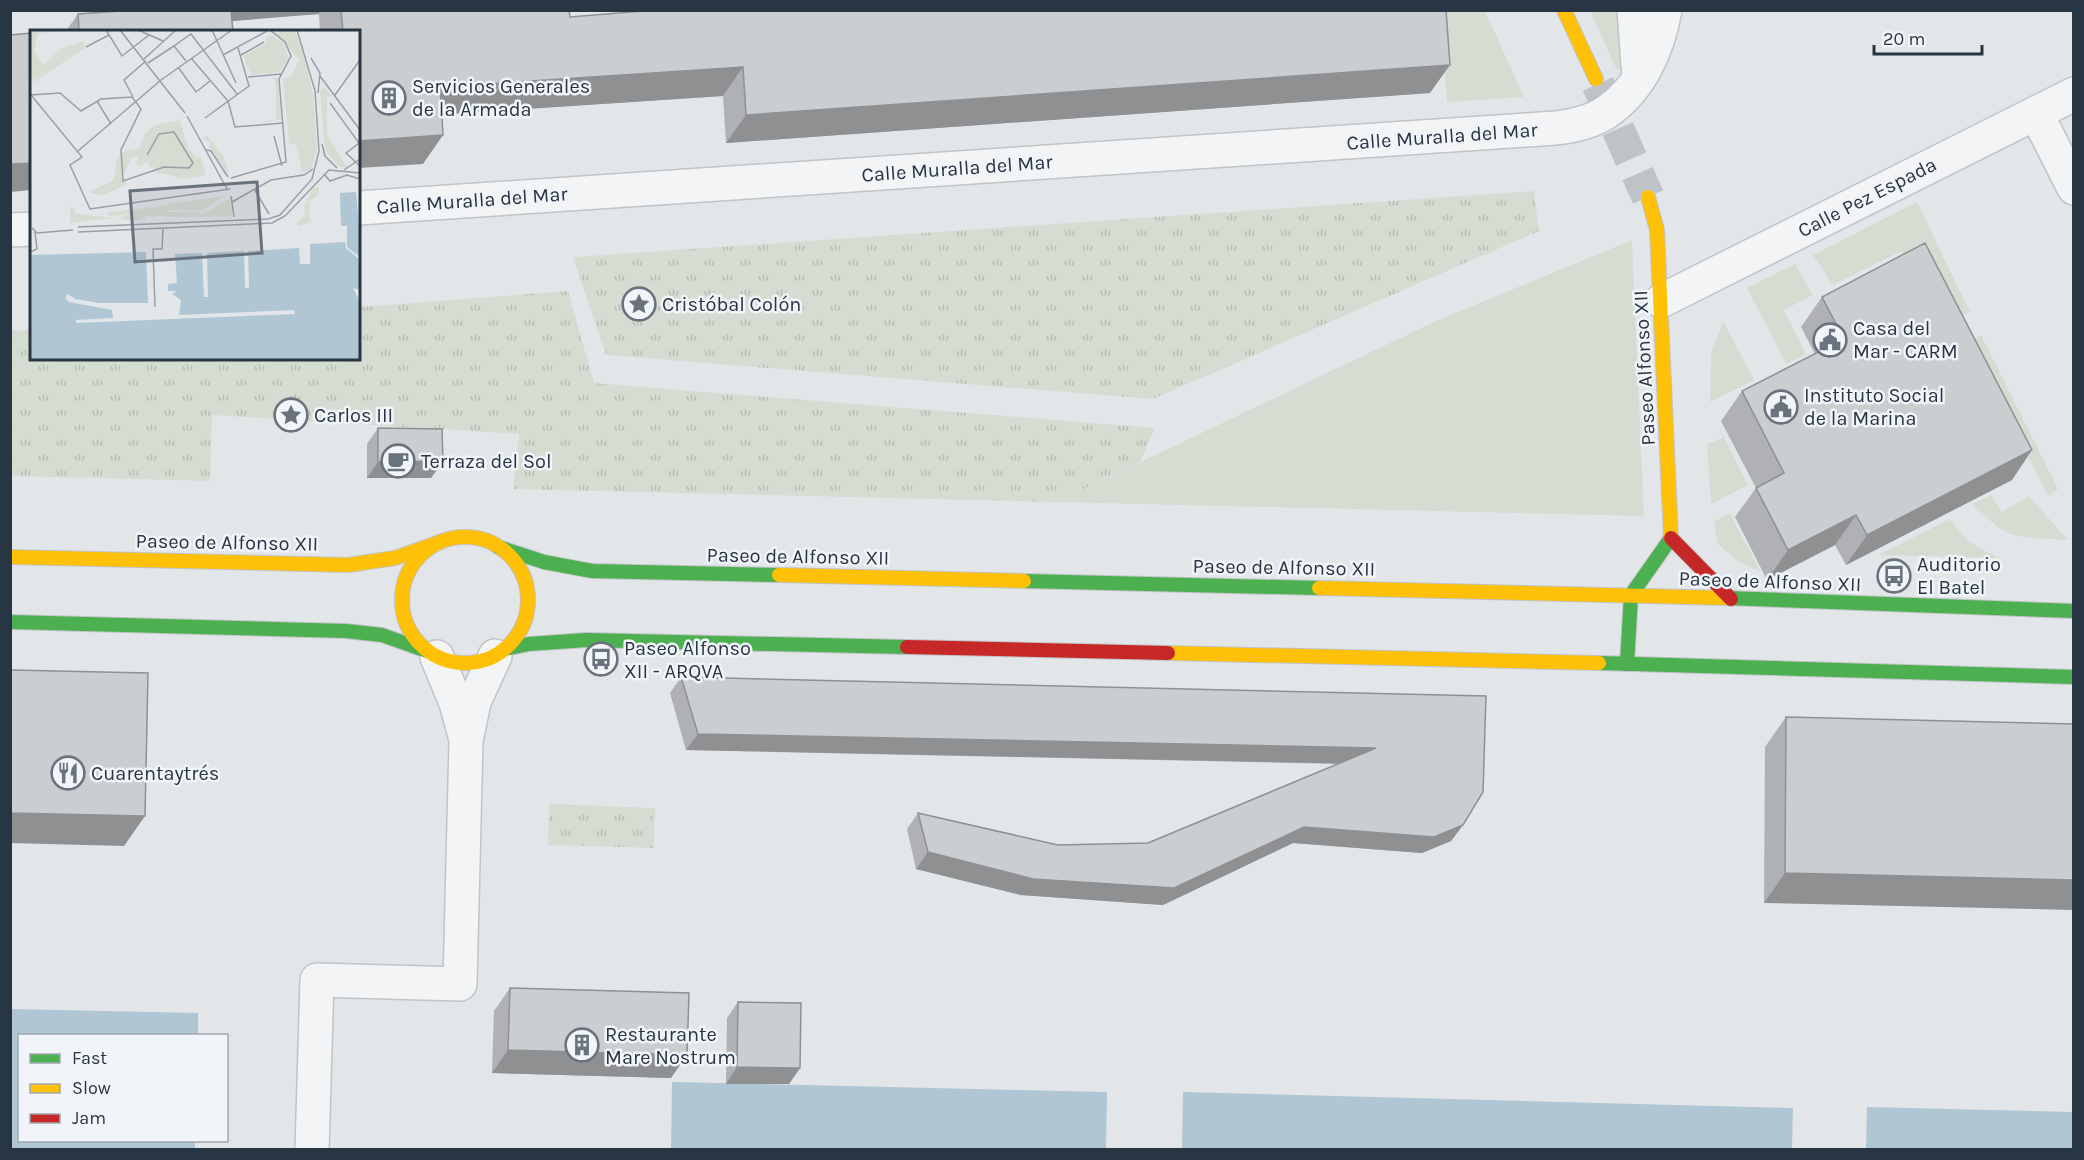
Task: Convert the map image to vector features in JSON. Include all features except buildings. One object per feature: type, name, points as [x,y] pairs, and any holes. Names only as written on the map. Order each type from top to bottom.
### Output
[{"type":"main road","points":[[1564,10],[1596,79]]},
{"type":"main road","name":"Paseo Alfonso XII","points":[[1648,197],[1656,230],[1661,301],[1671,538]]},
{"type":"main road","points":[[432,654],[410,633],[405,623],[402,611],[402,587],[406,575],[420,556],[440,542],[464,537],[476,538],[498,547],[519,568],[526,584],[528,608],[523,625],[514,640],[500,652]]},
{"type":"main road","points":[[1627,664],[1630,594],[1671,538],[1731,598]]},
{"type":"main road","name":"Paseo de Alfonso XII","points":[[10,557],[348,564],[384,562],[411,555],[440,542]]},
{"type":"main road","name":"Paseo de Alfonso XII","points":[[498,547],[530,560],[592,571],[1630,594],[2073,610]]},
{"type":"main road","points":[[10,622],[346,631],[382,635],[448,662],[472,664],[500,652],[560,641],[598,640],[1627,664],[2073,677]]},
{"type":"street","points":[[1634,10],[1639,79]]},
{"type":"street","name":"Calle Muralla del Mar","points":[[360,208],[1556,128],[1574,125],[1605,113],[1630,91],[1653,53],[1665,10]]},
{"type":"street","name":"Calle Pez Espada","points":[[1661,301],[2073,94]]},
{"type":"street","points":[[2036,112],[2073,188]]},
{"type":"street","points":[[10,231],[30,229]]},
{"type":"street","points":[[312,1149],[316,980],[460,984],[466,741],[474,702],[500,652]]},
{"type":"street","points":[[432,654],[463,723],[466,741]]},
{"type":"green space","points":[[1440,11],[1485,11],[1524,97],[1447,102]]},
{"type":"green space","points":[[1590,11],[1618,11],[1623,68],[1617,70]]},
{"type":"green space","points":[[1534,191],[1539,231],[1153,399],[606,355],[573,257]]},
{"type":"green space","points":[[1917,202],[1970,312],[1948,322],[1902,251],[1833,285],[1813,255]]},
{"type":"green space","points":[[1632,240],[1644,516],[1057,502],[1436,321]]},
{"type":"green space","points":[[1795,264],[1813,295],[1784,310],[1806,354],[1786,364],[1747,288]]},
{"type":"green space","points":[[568,291],[594,383],[1155,428],[1140,462],[1057,502],[513,489],[519,434],[212,415],[210,481],[11,476],[10,331],[30,330],[30,360],[360,360],[360,307]]},
{"type":"green space","points":[[1723,321],[1754,380],[1710,402],[1711,354]]},
{"type":"green space","points":[[1981,335],[2058,489],[2048,496],[2009,419],[1958,348]]},
{"type":"green space","points":[[1724,437],[1748,485],[1711,504],[1707,444]]},
{"type":"green space","points":[[1991,495],[2002,512],[2029,496],[2068,540],[2028,538],[2006,532],[1992,523],[1972,504]]},
{"type":"green space","points":[[1730,514],[1761,572],[1738,562],[1717,543],[1714,521]]},
{"type":"green space","points":[[1950,519],[1972,543],[2001,558],[1878,555]]},
{"type":"green space","points":[[549,804],[655,808],[654,848],[548,845]]},
{"type":"water","points":[[11,1009],[198,1013],[198,1034],[18,1034],[18,1142],[195,1142],[195,1149],[11,1149]]},
{"type":"water","points":[[672,1082],[1107,1092],[1106,1149],[671,1150]]},
{"type":"water","points":[[1183,1092],[1793,1108],[1792,1149],[1182,1149]]},
{"type":"water","points":[[1867,1107],[2073,1112],[2073,1149],[1866,1149]]},
{"type":"tunnel","points":[[1598,84],[1648,197]]},
{"type":"traffic: fast","points":[[1631,595],[1671,538]]},
{"type":"traffic: fast","points":[[498,547],[544,562],[592,571],[779,575]]},
{"type":"traffic: fast","points":[[1024,581],[1319,588]]},
{"type":"traffic: fast","points":[[1627,664],[1631,595]]},
{"type":"traffic: fast","points":[[1727,598],[2074,611]]},
{"type":"traffic: fast","points":[[10,622],[346,631],[382,635],[427,651]]},
{"type":"traffic: fast","points":[[505,649],[529,644],[586,640],[907,647]]},
{"type":"traffic: fast","points":[[1599,663],[2074,677]]},
{"type":"traffic: slow","points":[[1564,10],[1596,79]]},
{"type":"traffic: slow","points":[[1648,197],[1657,230],[1671,538]]},
{"type":"traffic: slow","points":[[465,537],[489,542],[510,555],[523,576],[528,600],[523,624],[510,645],[489,658],[465,663],[441,658],[420,645],[407,624],[402,600],[407,576],[420,555],[441,542],[465,537]]},
{"type":"traffic: slow","points":[[10,557],[348,565],[395,558],[440,542]]},
{"type":"traffic: slow","points":[[779,575],[1024,581]]},
{"type":"traffic: slow","points":[[1319,588],[1727,598]]},
{"type":"traffic: slow","points":[[1168,653],[1599,663]]},
{"type":"traffic: jam","points":[[1671,538],[1731,599]]},
{"type":"traffic: jam","points":[[907,647],[1168,653]]},
{"type":"place","name":"Servicios Generales de la Armada","points":[[389,98]]},
{"type":"place","name":"Cristóbal Colón","points":[[639,304]]},
{"type":"place","name":"Casa del Mar - CARM","points":[[1830,340]]},
{"type":"place","name":"Instituto Social de la Marina","points":[[1781,407]]},
{"type":"place","name":"Carlos III","points":[[291,415]]},
{"type":"place","name":"Terraza del Sol","points":[[398,461]]},
{"type":"place","name":"Auditorio El Batel","points":[[1894,576]]},
{"type":"place","name":"Paseo Alfonso XII - ARQVA","points":[[601,659]]},
{"type":"place","name":"Cuarentaytrés","points":[[68,773]]},
{"type":"place","name":"Restaurante Mare Nostrum","points":[[582,1045]]}]
